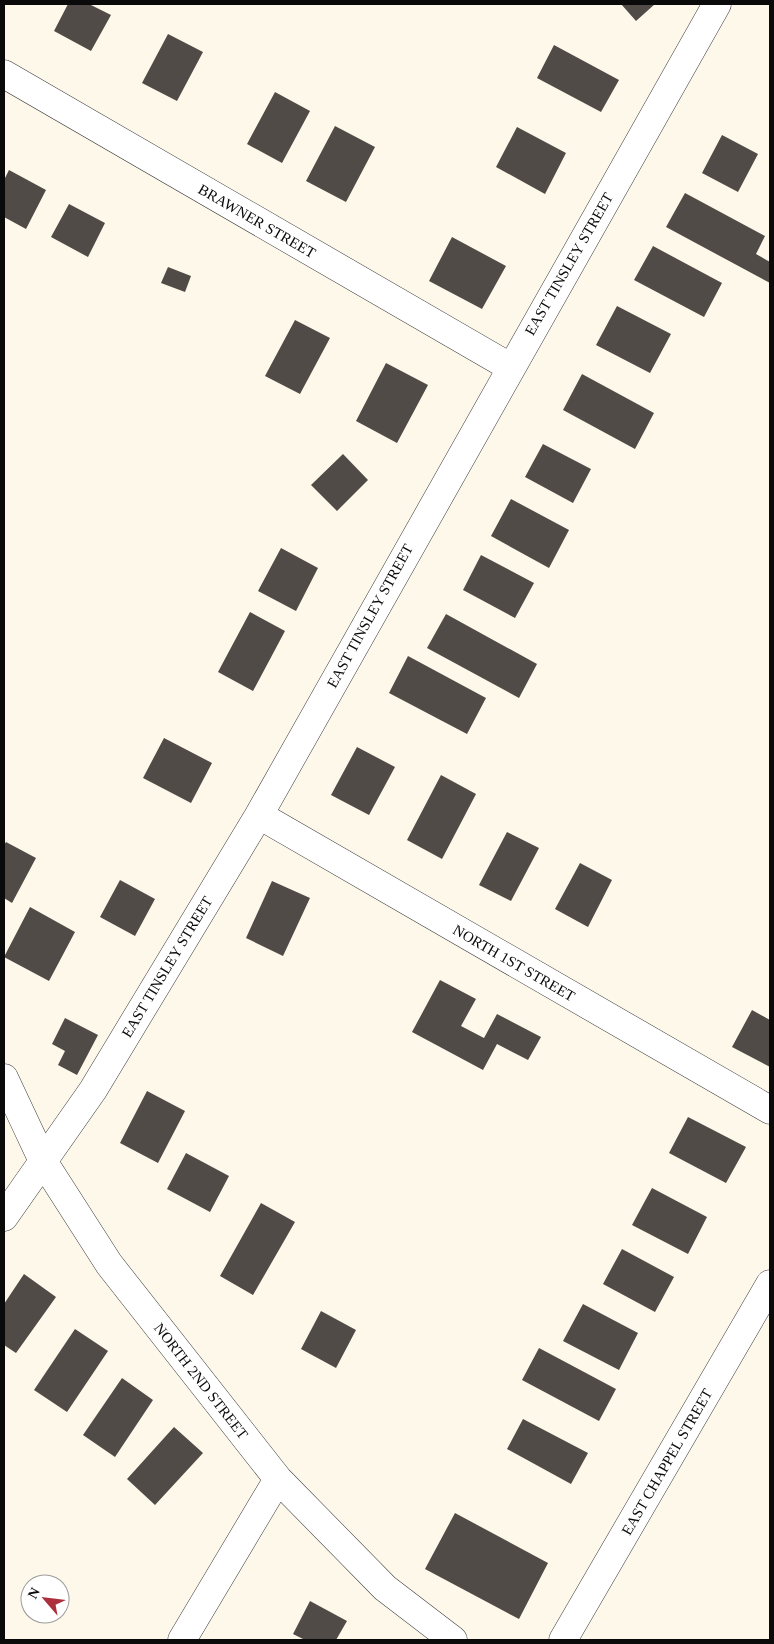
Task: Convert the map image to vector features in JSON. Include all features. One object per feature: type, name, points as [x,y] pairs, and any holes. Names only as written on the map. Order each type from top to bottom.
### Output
[{"type":"street","name":"EAST TINSLEY STREET","points":[[4,1217],[94,1090],[258,815],[717,4]]},
{"type":"street","name":"BRAWNER STREET","points":[[4,74],[510,367]]},
{"type":"street","name":"NORTH 1ST STREET","points":[[258,815],[770,1110]]},
{"type":"street","name":"NORTH 2ND STREET","points":[[4,1078],[43,1161],[109,1264],[278,1479],[385,1588],[452,1640]]},
{"type":"street","name":"EAST CHAPPEL STREET","points":[[564,1640],[770,1284]]},
{"type":"street","points":[[182,1640],[278,1479]]},
{"type":"building","points":[[68,4],[89,4],[111,15],[91,51],[54,31]]},
{"type":"building","points":[[621,4],[655,4],[636,21]]},
{"type":"building","points":[[168,34],[203,52],[177,101],[142,83]]},
{"type":"building","points":[[554,45],[619,80],[601,112],[537,78]]},
{"type":"building","points":[[275,92],[310,111],[282,163],[247,144]]},
{"type":"building","points":[[335,126],[375,147],[346,202],[306,181]]},
{"type":"building","points":[[517,127],[566,153],[545,194],[496,167]]},
{"type":"building","points":[[722,135],[758,154],[738,192],[702,173]]},
{"type":"building","points":[[9,170],[46,190],[26,229],[4,217],[4,180]]},
{"type":"building","points":[[685,193],[765,236],[756,254],[770,262],[770,283],[666,227]]},
{"type":"building","points":[[69,204],[105,223],[88,257],[51,237]]},
{"type":"building","points":[[452,237],[506,266],[482,309],[429,281]]},
{"type":"building","points":[[653,246],[722,283],[704,317],[634,280]]},
{"type":"building","points":[[168,267],[191,276],[185,292],[161,283]]},
{"type":"building","points":[[617,306],[671,334],[650,373],[596,345]]},
{"type":"building","points":[[295,320],[330,338],[300,394],[265,376]]},
{"type":"building","points":[[386,363],[428,385],[397,443],[356,421]]},
{"type":"building","points":[[582,374],[654,413],[635,449],[563,410]]},
{"type":"building","points":[[543,444],[591,469],[573,503],[525,477]]},
{"type":"building","points":[[343,454],[368,480],[337,511],[311,485]]},
{"type":"building","points":[[511,499],[569,530],[549,568],[491,536]]},
{"type":"building","points":[[281,548],[318,568],[296,611],[258,591]]},
{"type":"building","points":[[481,555],[534,583],[515,618],[463,590]]},
{"type":"building","points":[[250,612],[285,631],[253,691],[218,672]]},
{"type":"building","points":[[446,614],[537,664],[519,698],[427,648]]},
{"type":"building","points":[[408,656],[486,698],[467,734],[389,693]]},
{"type":"building","points":[[164,738],[212,763],[191,803],[143,778]]},
{"type":"building","points":[[357,747],[395,767],[369,815],[331,795]]},
{"type":"building","points":[[441,775],[476,794],[442,859],[407,840]]},
{"type":"building","points":[[507,832],[539,848],[511,901],[479,885]]},
{"type":"building","points":[[6,842],[36,858],[12,903],[4,898],[4,845]]},
{"type":"building","points":[[580,863],[612,880],[588,927],[555,909]]},
{"type":"building","points":[[120,880],[155,899],[135,936],[100,917]]},
{"type":"building","points":[[272,881],[310,898],[283,956],[246,938]]},
{"type":"building","points":[[30,907],[75,932],[49,981],[4,957]]},
{"type":"building","points":[[440,980],[476,999],[461,1026],[484,1038],[497,1014],[541,1037],[528,1060],[497,1044],[483,1070],[412,1032]]},
{"type":"building","points":[[752,1010],[770,1020],[770,1067],[732,1047]]},
{"type":"building","points":[[65,1018],[98,1035],[77,1075],[58,1065],[65,1051],[52,1044]]},
{"type":"building","points":[[147,1091],[185,1111],[158,1163],[120,1143]]},
{"type":"building","points":[[688,1117],[746,1147],[726,1183],[669,1153]]},
{"type":"building","points":[[186,1153],[229,1176],[210,1212],[167,1189]]},
{"type":"building","points":[[652,1188],[707,1217],[688,1254],[632,1225]]},
{"type":"building","points":[[261,1203],[295,1222],[253,1295],[220,1276]]},
{"type":"building","points":[[622,1249],[674,1277],[655,1312],[603,1284]]},
{"type":"building","points":[[24,1274],[56,1297],[16,1353],[4,1345],[4,1304]]},
{"type":"building","points":[[583,1304],[638,1333],[619,1370],[563,1341]]},
{"type":"building","points":[[321,1311],[356,1330],[336,1368],[301,1349]]},
{"type":"building","points":[[75,1329],[108,1351],[67,1412],[34,1390]]},
{"type":"building","points":[[539,1348],[616,1389],[599,1421],[522,1380]]},
{"type":"building","points":[[122,1378],[153,1400],[115,1457],[83,1435]]},
{"type":"building","points":[[523,1419],[588,1453],[571,1484],[507,1449]]},
{"type":"building","points":[[174,1427],[203,1453],[155,1505],[127,1479]]},
{"type":"building","points":[[455,1513],[548,1563],[519,1619],[425,1569]]},
{"type":"building","points":[[310,1601],[347,1621],[336,1640],[305,1640],[293,1634]]}]
